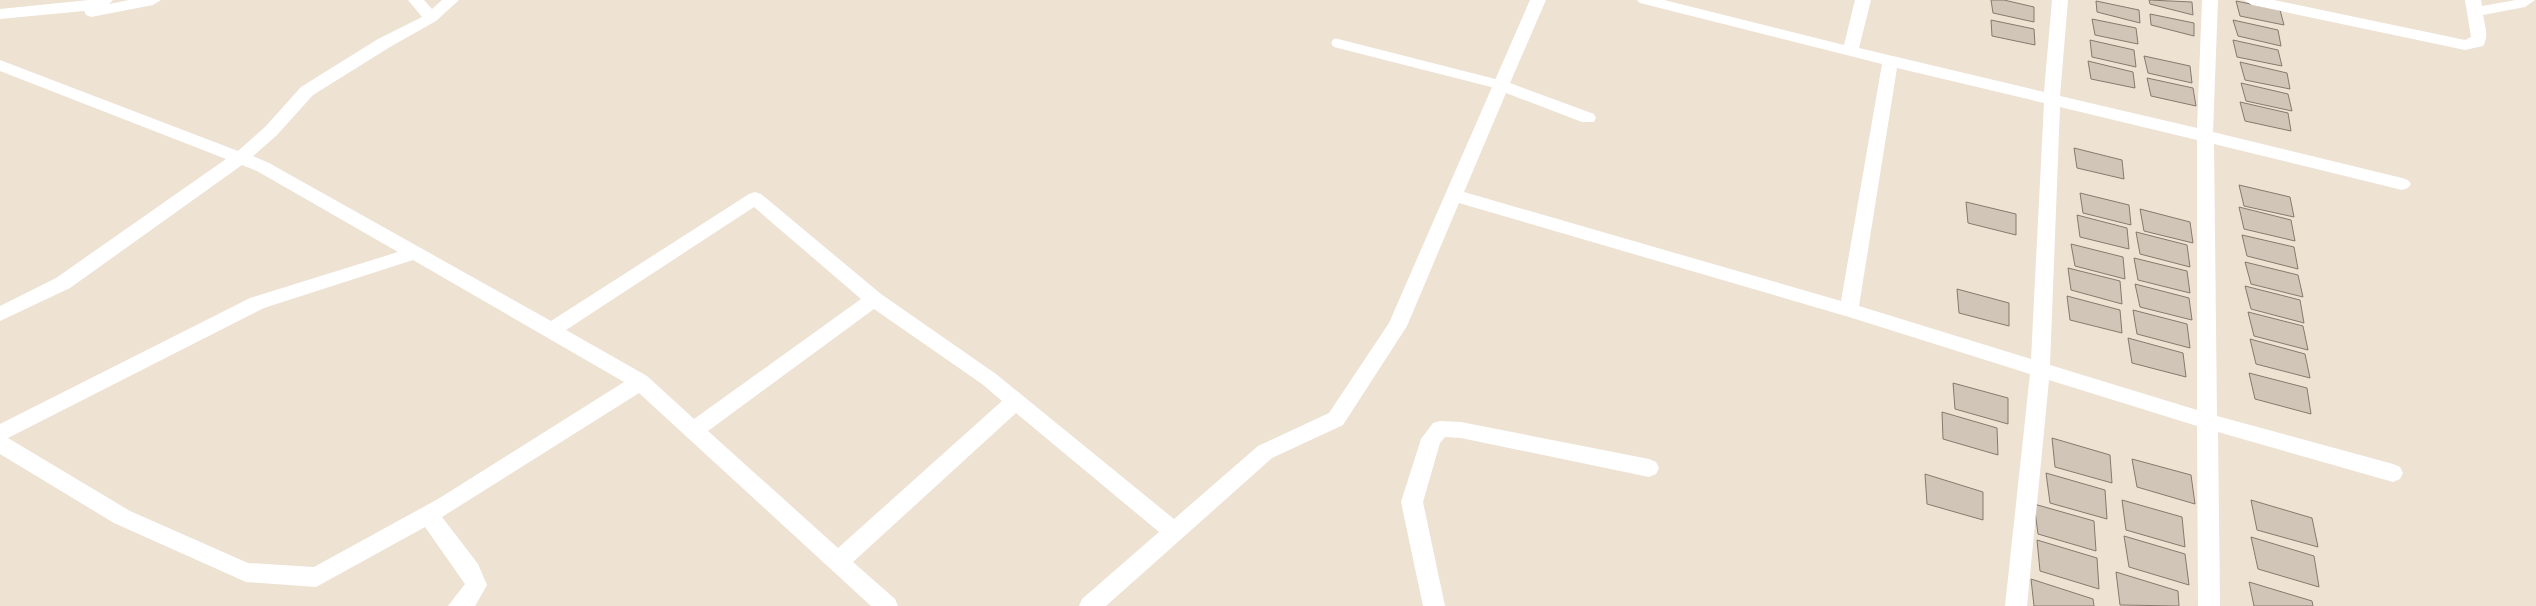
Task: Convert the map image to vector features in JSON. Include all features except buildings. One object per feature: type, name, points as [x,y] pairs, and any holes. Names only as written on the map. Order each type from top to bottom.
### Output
[{"type":"street","points":[[72,10],[105,0]]},
{"type":"street","points":[[0,14],[42,10],[104,11],[153,0]]},
{"type":"street","points":[[416,0],[431,18]]},
{"type":"street","points":[[0,314],[63,283],[240,158],[271,132],[307,90],[384,43],[431,18],[451,0]]},
{"type":"street","points":[[1090,606],[1264,452],[1336,419],[1397,326],[1538,0]]},
{"type":"street","points":[[1645,0],[1890,62],[2205,134],[2402,184]]},
{"type":"street","points":[[1850,52],[1863,0]]},
{"type":"street","points":[[2016,606],[2040,371],[2052,100],[2060,0]]},
{"type":"street","points":[[2209,606],[2205,134],[2210,0]]},
{"type":"street","points":[[2252,0],[2465,45],[2477,42],[2479,37],[2474,6],[2520,4],[2527,0]]},
{"type":"street","points":[[1849,310],[1890,62]]},
{"type":"street","points":[[0,65],[263,167],[640,382],[887,606]]},
{"type":"street","points":[[1501,85],[1588,118]]},
{"type":"street","points":[[1454,195],[1849,310],[2040,371],[2206,421],[2393,473]]},
{"type":"street","points":[[551,330],[755,198],[874,299],[989,379],[1174,532]]},
{"type":"street","points":[[0,433],[257,303],[415,253]]},
{"type":"street","points":[[695,431],[706,420],[874,299]]},
{"type":"street","points":[[0,444],[122,517],[246,572],[316,578],[428,515],[640,382]]},
{"type":"street","points":[[838,562],[1015,401]]},
{"type":"street","points":[[1434,606],[1412,502],[1431,438],[1440,429],[1461,430],[1650,468]]},
{"type":"street","points":[[428,515],[470,571],[476,585],[467,600],[460,606]]},
{"type":"lane","points":[[1336,43],[1501,85]]}]
